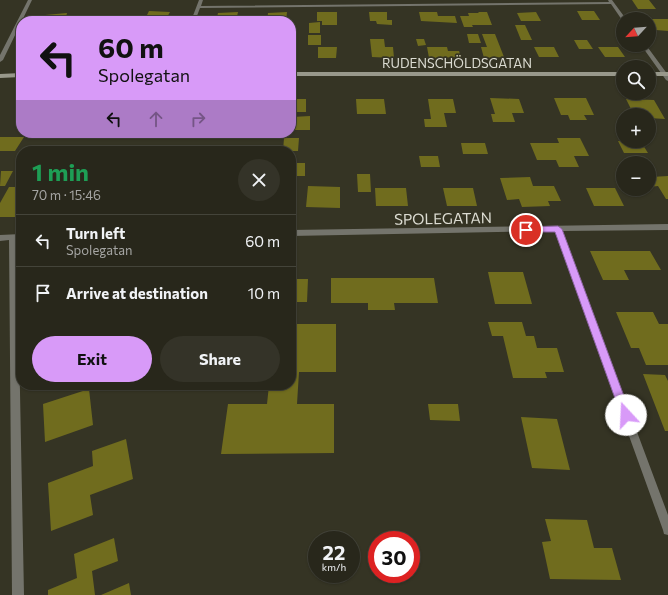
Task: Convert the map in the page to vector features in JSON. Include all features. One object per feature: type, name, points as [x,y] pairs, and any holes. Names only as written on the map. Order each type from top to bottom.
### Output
[{"type":"street","points":[[22,16],[30,0]]},
{"type":"street","points":[[195,16],[201,0]]},
{"type":"street","points":[[199,7],[611,1],[619,12]]},
{"type":"street","points":[[0,60],[16,28]]},
{"type":"street","points":[[649,52],[666,74],[668,80]]},
{"type":"street","name":"RUDENSCHÖLDSGATAN","points":[[296,74],[616,74]]},
{"type":"street","points":[[0,76],[16,76]]},
{"type":"street","name":"SPOLEGATAN","points":[[296,233],[668,227]]},
{"type":"street","points":[[558,229],[668,530]]},
{"type":"street","points":[[0,238],[16,237]]},
{"type":"street","points":[[17,390],[18,595]]},
{"type":"building","points":[[632,0],[649,0],[656,9],[638,9]]},
{"type":"building","points":[[149,11],[170,12],[168,16],[146,16]]},
{"type":"building","points":[[577,11],[594,11],[600,20],[582,20]]},
{"type":"building","points":[[238,12],[237,16],[217,16],[218,13]]},
{"type":"building","points":[[287,12],[287,16],[268,16],[268,13]]},
{"type":"building","points":[[317,12],[337,12],[337,25],[322,25],[322,21],[317,21]]},
{"type":"building","points":[[369,12],[387,12],[387,20],[392,20],[392,25],[377,24],[376,21],[370,21]]},
{"type":"building","points":[[419,12],[437,12],[438,16],[455,16],[457,23],[421,21]]},
{"type":"building","points":[[478,12],[487,12],[492,25],[472,25],[473,27],[464,27],[460,16],[469,16],[468,13],[479,13]]},
{"type":"building","points":[[536,12],[541,21],[521,21],[517,13]]},
{"type":"building","points":[[67,13],[66,16],[45,15]]},
{"type":"building","points":[[656,19],[668,19],[668,31],[656,30]]},
{"type":"building","points":[[320,22],[320,33],[309,33],[309,23]]},
{"type":"building","points":[[515,25],[525,25],[532,40],[521,40]]},
{"type":"building","points":[[467,34],[478,34],[481,43],[469,43]]},
{"type":"building","points":[[482,34],[495,34],[504,57],[484,58],[481,47],[487,47]]},
{"type":"building","points":[[308,35],[321,35],[321,45],[308,45]]},
{"type":"building","points":[[370,39],[384,39],[385,47],[393,47],[394,58],[372,57]]},
{"type":"building","points":[[416,39],[424,39],[426,45],[418,46]]},
{"type":"building","points":[[574,40],[587,40],[593,49],[579,49]]},
{"type":"building","points":[[318,47],[337,47],[336,58],[318,58]]},
{"type":"building","points":[[427,47],[447,47],[448,51],[459,51],[461,57],[429,58]]},
{"type":"building","points":[[534,47],[554,47],[559,57],[539,57]]},
{"type":"building","points":[[598,47],[616,47],[616,52],[622,52],[625,57],[605,57]]},
{"type":"building","points":[[490,98],[519,99],[524,113],[512,113],[515,122],[493,122],[491,114],[495,114]]},
{"type":"building","points":[[554,98],[586,98],[594,115],[584,115],[587,120],[570,120],[568,115],[561,115]]},
{"type":"building","points":[[296,99],[306,99],[306,112],[296,112]]},
{"type":"building","points":[[356,99],[384,99],[386,114],[357,114]]},
{"type":"building","points":[[428,99],[453,99],[456,113],[444,113],[447,127],[425,127],[424,119],[431,119]]},
{"type":"building","points":[[626,100],[654,100],[665,119],[656,118],[656,108],[630,108]]},
{"type":"building","points":[[310,116],[310,130],[296,130],[296,117]]},
{"type":"building","points":[[0,137],[23,138],[18,146],[16,146],[15,151],[0,151]]},
{"type":"building","points":[[284,138],[299,138],[298,151],[296,151],[296,146],[283,146]]},
{"type":"building","points":[[557,138],[580,138],[589,156],[574,156],[579,167],[559,167],[556,160],[537,160],[530,143],[559,143]]},
{"type":"building","points":[[461,143],[485,143],[488,154],[463,154]]},
{"type":"building","points":[[622,148],[645,148],[648,153],[624,153]]},
{"type":"building","points":[[419,156],[438,156],[440,167],[421,167]]},
{"type":"building","points":[[296,163],[305,163],[305,176],[296,176]]},
{"type":"building","points":[[1,171],[13,171],[5,186],[0,186]]},
{"type":"building","points":[[357,174],[370,174],[371,192],[358,192]]},
{"type":"building","points":[[668,176],[668,199],[666,199],[658,186],[656,186],[656,177]]},
{"type":"building","points":[[530,177],[533,186],[554,186],[561,201],[548,201],[550,206],[522,207],[519,199],[507,200],[500,178]]},
{"type":"building","points":[[308,186],[340,187],[340,208],[306,207]]},
{"type":"building","points":[[9,187],[16,187],[16,217],[0,217],[0,203]]},
{"type":"building","points":[[375,188],[406,188],[408,206],[376,206]]},
{"type":"building","points":[[443,188],[473,188],[477,206],[447,206]]},
{"type":"building","points":[[586,188],[615,188],[616,196],[619,196],[624,206],[594,206]]},
{"type":"building","points":[[590,251],[650,251],[661,270],[624,270],[629,280],[603,280]]},
{"type":"building","points":[[488,272],[523,272],[532,304],[495,304]]},
{"type":"building","points":[[331,278],[434,278],[438,303],[394,303],[395,310],[368,310],[368,303],[331,303]]},
{"type":"building","points":[[296,279],[308,279],[307,302],[296,302]]},
{"type":"building","points":[[616,312],[653,312],[659,324],[668,324],[668,365],[646,365],[639,348],[631,348]]},
{"type":"building","points":[[488,322],[522,322],[526,336],[534,336],[537,348],[557,348],[564,372],[545,372],[547,378],[513,378],[503,336],[492,336]]},
{"type":"building","points":[[296,324],[336,324],[336,372],[299,372],[297,404],[334,404],[334,453],[221,454],[228,404],[267,404],[268,390],[296,390]]},
{"type":"building","points":[[643,374],[665,375],[668,381],[668,431],[665,431]]},
{"type":"building","points":[[89,390],[93,425],[45,442],[43,404]]},
{"type":"building","points":[[428,404],[458,404],[460,421],[430,420]]},
{"type":"building","points":[[521,417],[557,419],[570,470],[532,468]]},
{"type":"building","points":[[126,439],[133,479],[90,495],[93,515],[51,531],[48,483],[93,466],[92,451]]},
{"type":"building","points":[[545,519],[587,520],[594,548],[612,548],[621,580],[550,579],[542,542],[551,541]]},
{"type":"building","points":[[114,538],[118,561],[92,571],[95,595],[48,595],[48,590],[77,578],[74,554]]},
{"type":"building","points":[[129,583],[131,595],[101,595]]},
{"type":"route","points":[[526,230],[558,229],[626,415]]}]
